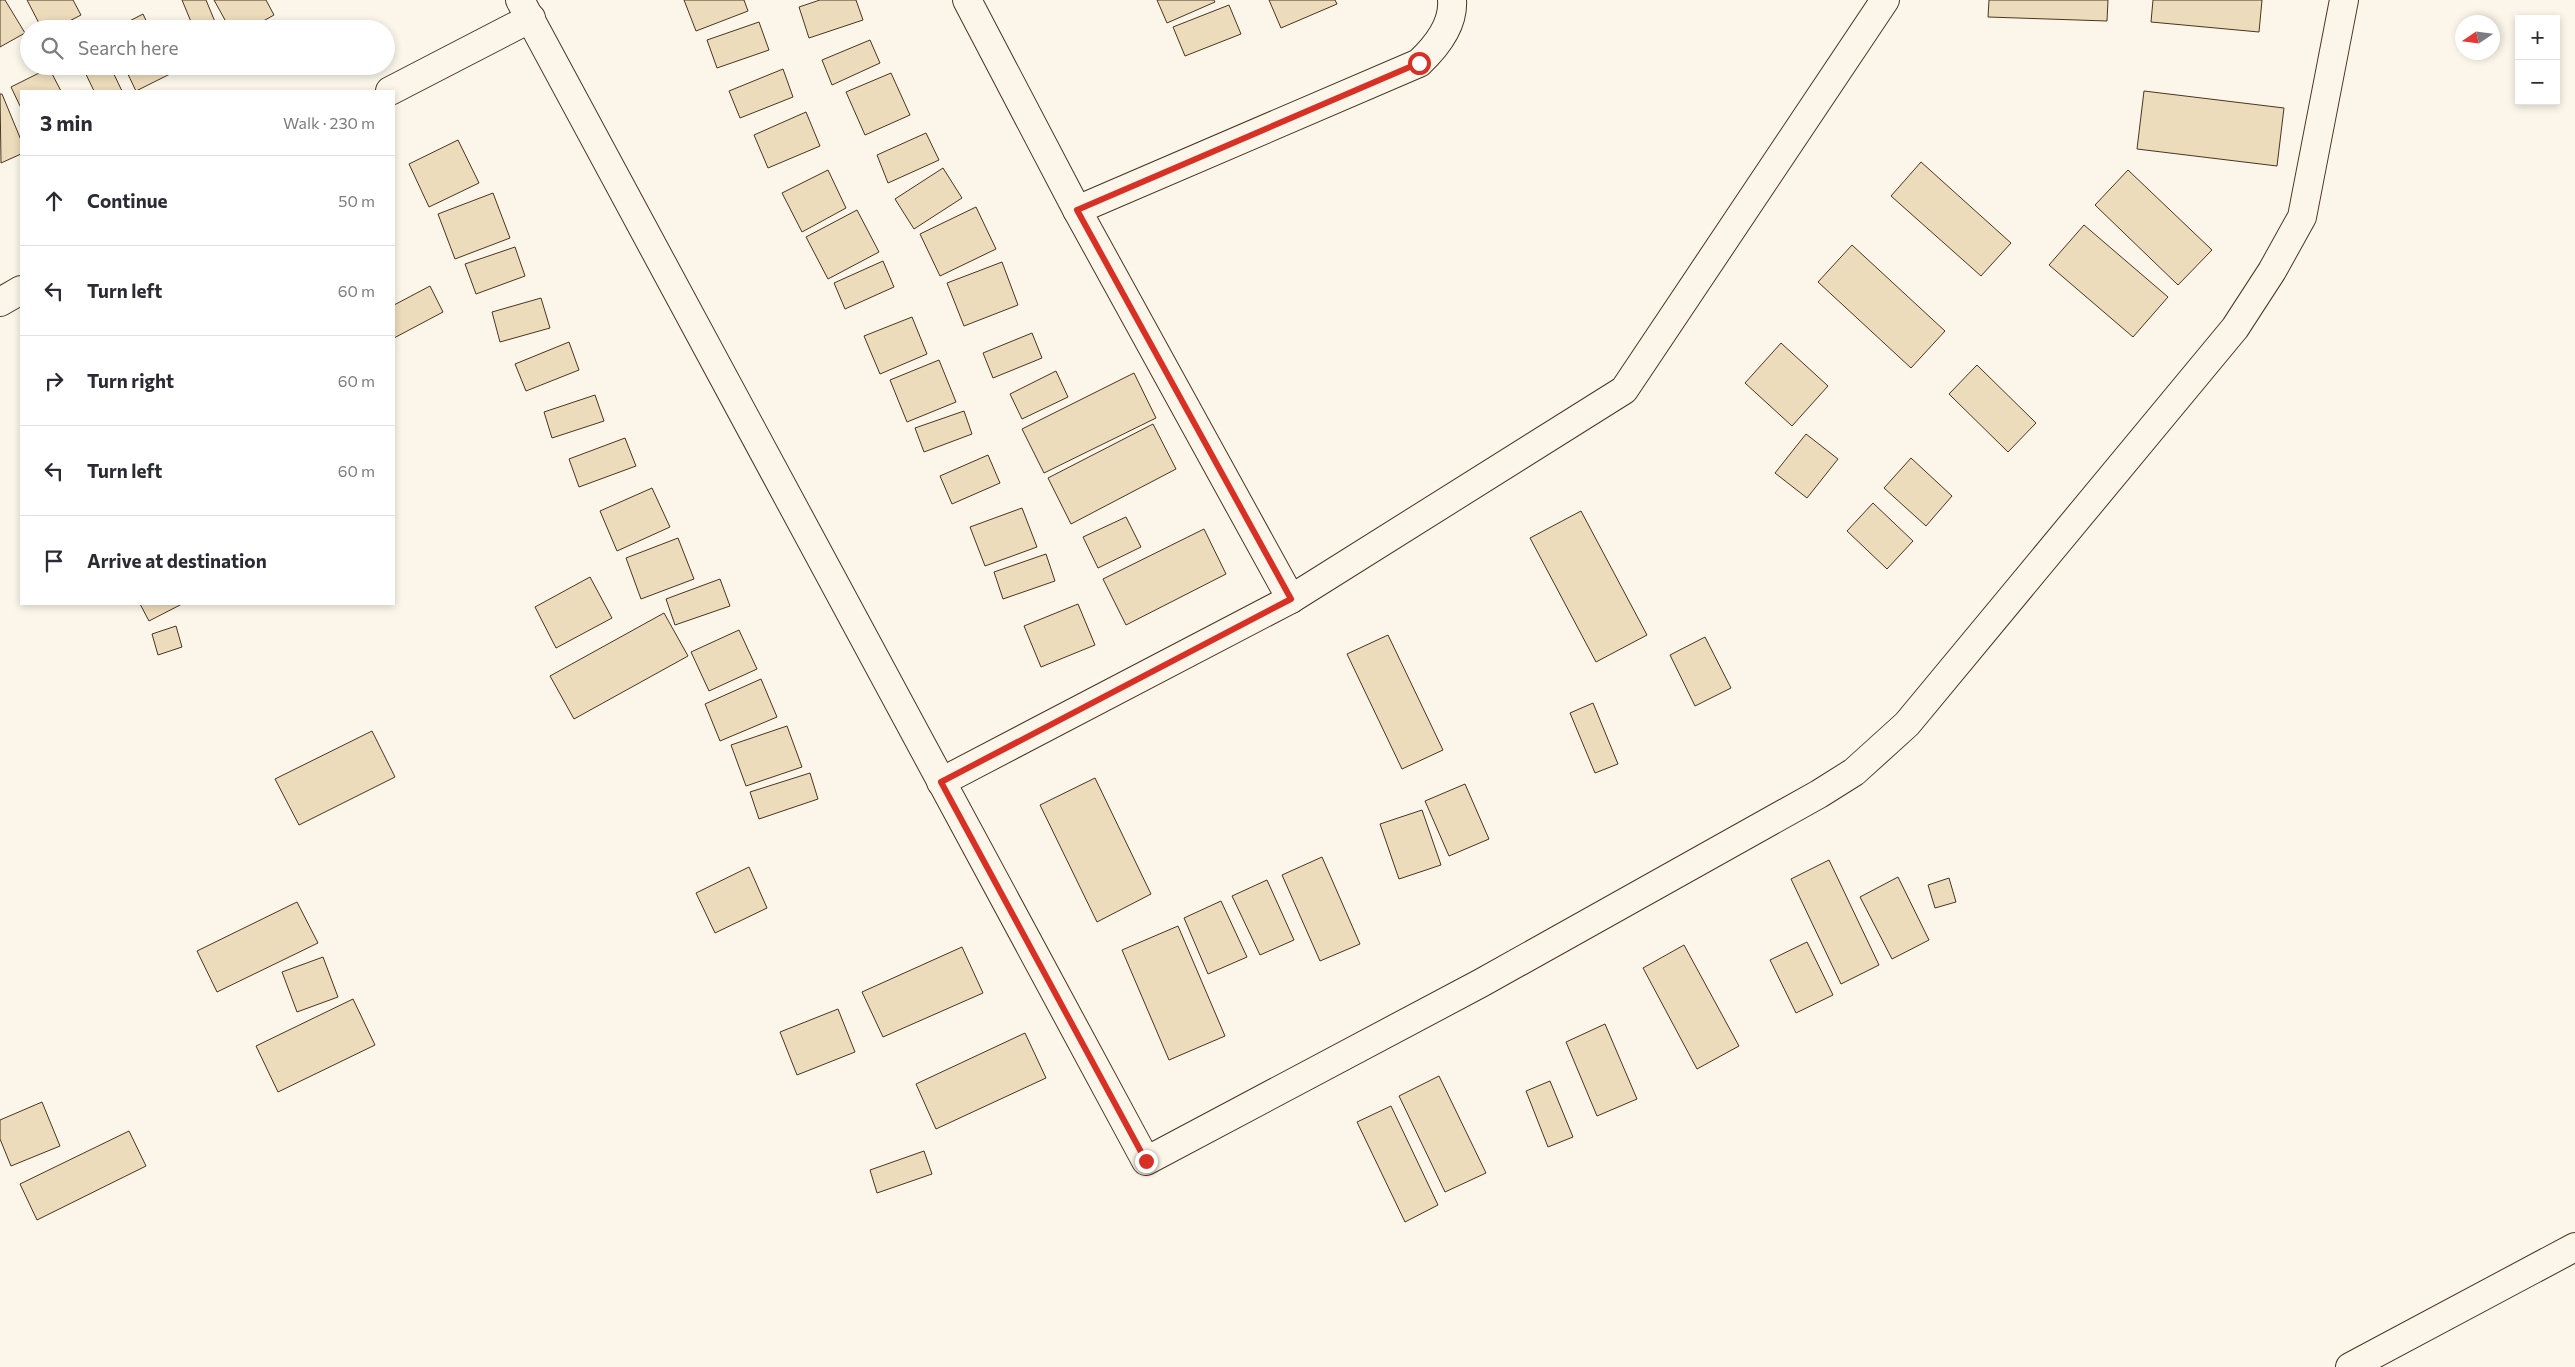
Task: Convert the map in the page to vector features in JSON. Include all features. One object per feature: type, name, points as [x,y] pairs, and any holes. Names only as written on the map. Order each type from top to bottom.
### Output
[{"type":"street","points":[[967,0],[1077,210],[1291,599]]},
{"type":"street","points":[[1077,210],[1419,63],[1435,47],[1453,12],[1452,0]]},
{"type":"street","points":[[941,782],[1291,599],[1624,390],[1885,0]]},
{"type":"street","points":[[392,90],[526,9],[1146,1161],[1481,983],[1819,794],[1854,772],[1907,724],[2235,328],[2272,271],[2302,217],[2344,0]]},
{"type":"street","points":[[0,302],[20,291]]},
{"type":"street","points":[[2350,1367],[2575,1247]]},
{"type":"building","points":[[0,0],[5,0],[20,25],[20,36],[0,47]]},
{"type":"building","points":[[27,0],[73,0],[81,15],[71,20],[37,20]]},
{"type":"building","points":[[182,0],[206,0],[214,20],[190,20]]},
{"type":"building","points":[[214,0],[266,0],[274,15],[265,20],[225,20]]},
{"type":"building","points":[[684,0],[744,0],[748,11],[696,31]]},
{"type":"building","points":[[820,0],[856,0],[863,20],[809,38],[799,7]]},
{"type":"building","points":[[1157,0],[1214,0],[1215,2],[1167,23]]},
{"type":"building","points":[[1269,0],[1335,0],[1337,4],[1281,28]]},
{"type":"building","points":[[1989,0],[2108,0],[2107,21],[1988,17]]},
{"type":"building","points":[[2153,0],[2262,0],[2259,32],[2151,22]]},
{"type":"building","points":[[1229,5],[1241,34],[1185,56],[1173,27]]},
{"type":"building","points":[[143,14],[146,20],[131,20]]},
{"type":"building","points":[[759,22],[769,50],[717,68],[707,40]]},
{"type":"building","points":[[870,40],[880,63],[832,85],[822,60]]},
{"type":"building","points":[[783,69],[793,97],[740,118],[729,91]]},
{"type":"building","points":[[891,73],[910,115],[865,135],[846,92]]},
{"type":"building","points":[[35,75],[53,75],[60,90],[20,90],[20,106],[11,87]]},
{"type":"building","points":[[86,75],[114,75],[122,90],[94,90]]},
{"type":"building","points":[[128,75],[168,75],[138,90],[136,90]]},
{"type":"building","points":[[2144,91],[2284,108],[2277,166],[2137,149]]},
{"type":"building","points":[[0,94],[2,94],[20,138],[20,154],[1,163]]},
{"type":"building","points":[[806,112],[820,146],[768,168],[754,135]]},
{"type":"building","points":[[926,133],[939,160],[888,183],[877,155]]},
{"type":"building","points":[[458,140],[479,183],[429,207],[409,164]]},
{"type":"building","points":[[1921,162],[2011,243],[1981,276],[1891,196]]},
{"type":"building","points":[[943,168],[962,198],[914,229],[895,199]]},
{"type":"building","points":[[828,170],[846,208],[802,232],[782,193]]},
{"type":"building","points":[[2128,170],[2212,250],[2178,285],[2095,205]]},
{"type":"building","points":[[493,193],[510,238],[455,259],[438,214]]},
{"type":"building","points":[[976,207],[996,249],[940,276],[920,234]]},
{"type":"building","points":[[857,210],[879,252],[828,279],[806,237]]},
{"type":"building","points":[[2084,225],[2168,297],[2133,337],[2049,265]]},
{"type":"building","points":[[1852,245],[1945,331],[1911,368],[1818,282]]},
{"type":"building","points":[[515,247],[525,276],[476,294],[465,264]]},
{"type":"building","points":[[883,261],[894,287],[845,309],[834,283]]},
{"type":"building","points":[[1002,262],[1018,305],[964,326],[947,283]]},
{"type":"building","points":[[430,286],[443,312],[395,337],[395,304]]},
{"type":"building","points":[[541,298],[550,328],[500,342],[492,312]]},
{"type":"building","points":[[912,317],[927,354],[880,374],[864,336]]},
{"type":"building","points":[[1032,333],[1042,358],[993,378],[983,353]]},
{"type":"building","points":[[569,342],[579,370],[526,391],[515,364]]},
{"type":"building","points":[[1781,343],[1828,386],[1792,426],[1745,383]]},
{"type":"building","points":[[939,360],[956,402],[907,422],[890,380]]},
{"type":"building","points":[[1977,365],[2036,423],[2008,452],[1949,394]]},
{"type":"building","points":[[1056,371],[1068,397],[1022,419],[1010,394]]},
{"type":"building","points":[[1134,373],[1156,418],[1044,473],[1022,429]]},
{"type":"building","points":[[595,395],[604,421],[552,438],[544,412]]},
{"type":"building","points":[[964,411],[972,434],[924,452],[915,428]]},
{"type":"building","points":[[1153,424],[1176,469],[1071,524],[1048,478]]},
{"type":"building","points":[[1806,434],[1838,459],[1807,498],[1775,473]]},
{"type":"building","points":[[625,438],[636,466],[579,487],[569,459]]},
{"type":"building","points":[[988,455],[1000,483],[952,504],[940,476]]},
{"type":"building","points":[[1911,458],[1952,496],[1926,526],[1884,488]]},
{"type":"building","points":[[652,488],[670,527],[617,551],[600,511]]},
{"type":"building","points":[[1873,503],[1913,541],[1887,569],[1847,531]]},
{"type":"building","points":[[1022,508],[1037,547],[985,566],[970,527]]},
{"type":"building","points":[[1581,511],[1647,635],[1596,662],[1530,538]]},
{"type":"building","points":[[1126,517],[1141,547],[1098,568],[1083,537]]},
{"type":"building","points":[[1204,529],[1226,574],[1126,625],[1103,579]]},
{"type":"building","points":[[678,538],[694,579],[641,599],[626,558]]},
{"type":"building","points":[[1046,554],[1055,581],[1003,599],[994,572]]},
{"type":"building","points":[[590,577],[612,618],[556,648],[535,607]]},
{"type":"building","points":[[720,579],[730,606],[675,625],[666,599]]},
{"type":"building","points":[[1078,604],[1095,645],[1041,667],[1024,626]]},
{"type":"building","points":[[141,605],[180,605],[149,621]]},
{"type":"building","points":[[664,613],[688,656],[574,719],[550,676]]},
{"type":"building","points":[[176,626],[182,647],[158,655],[152,634]]},
{"type":"building","points":[[739,630],[757,669],[709,691],[691,652]]},
{"type":"building","points":[[1388,635],[1443,750],[1402,769],[1347,654]]},
{"type":"building","points":[[1705,637],[1731,688],[1695,706],[1670,655]]},
{"type":"building","points":[[761,679],[777,717],[720,741],[705,704]]},
{"type":"building","points":[[1593,703],[1618,764],[1595,773],[1570,713]]},
{"type":"building","points":[[787,726],[802,767],[746,786],[731,745]]},
{"type":"building","points":[[372,731],[395,777],[299,825],[275,779]]},
{"type":"building","points":[[810,773],[818,799],[759,819],[750,792]]},
{"type":"building","points":[[1095,778],[1151,894],[1097,922],[1040,805]]},
{"type":"building","points":[[1465,784],[1489,839],[1449,856],[1425,801]]},
{"type":"building","points":[[1422,810],[1441,865],[1399,879],[1380,824]]},
{"type":"building","points":[[1322,857],[1360,944],[1320,961],[1282,875]]},
{"type":"building","points":[[1829,860],[1879,965],[1841,984],[1791,879]]},
{"type":"building","points":[[749,867],[767,908],[715,933],[696,893]]},
{"type":"building","points":[[1898,877],[1929,940],[1892,959],[1860,897]]},
{"type":"building","points":[[1949,878],[1956,902],[1935,908],[1928,885]]},
{"type":"building","points":[[1267,880],[1294,940],[1260,955],[1232,896]]},
{"type":"building","points":[[1221,901],[1247,957],[1208,974],[1184,918]]},
{"type":"building","points":[[297,902],[318,943],[217,992],[197,951]]},
{"type":"building","points":[[1178,926],[1225,1036],[1169,1060],[1122,950]]},
{"type":"building","points":[[1807,942],[1833,995],[1796,1013],[1770,960]]},
{"type":"building","points":[[1684,945],[1739,1046],[1697,1069],[1643,968]]},
{"type":"building","points":[[962,947],[983,993],[883,1037],[862,992]]},
{"type":"building","points":[[323,957],[338,997],[297,1012],[282,972]]},
{"type":"building","points":[[353,999],[375,1045],[278,1092],[256,1046]]},
{"type":"building","points":[[838,1009],[855,1052],[797,1075],[780,1032]]},
{"type":"building","points":[[1605,1024],[1637,1099],[1597,1116],[1566,1042]]},
{"type":"building","points":[[1025,1033],[1046,1078],[936,1129],[916,1084]]},
{"type":"building","points":[[1439,1076],[1486,1173],[1445,1192],[1399,1096]]},
{"type":"building","points":[[1550,1081],[1573,1137],[1548,1147],[1526,1091]]},
{"type":"building","points":[[42,1102],[60,1146],[11,1166],[0,1139],[0,1120]]},
{"type":"building","points":[[1391,1106],[1438,1205],[1405,1222],[1357,1122]]},
{"type":"building","points":[[129,1131],[146,1166],[37,1220],[20,1184]]},
{"type":"building","points":[[924,1151],[932,1174],[877,1193],[870,1170]]},
{"type":"route","points":[[1146,1161],[941,782],[1291,599],[1077,210],[1419,63]]}]
